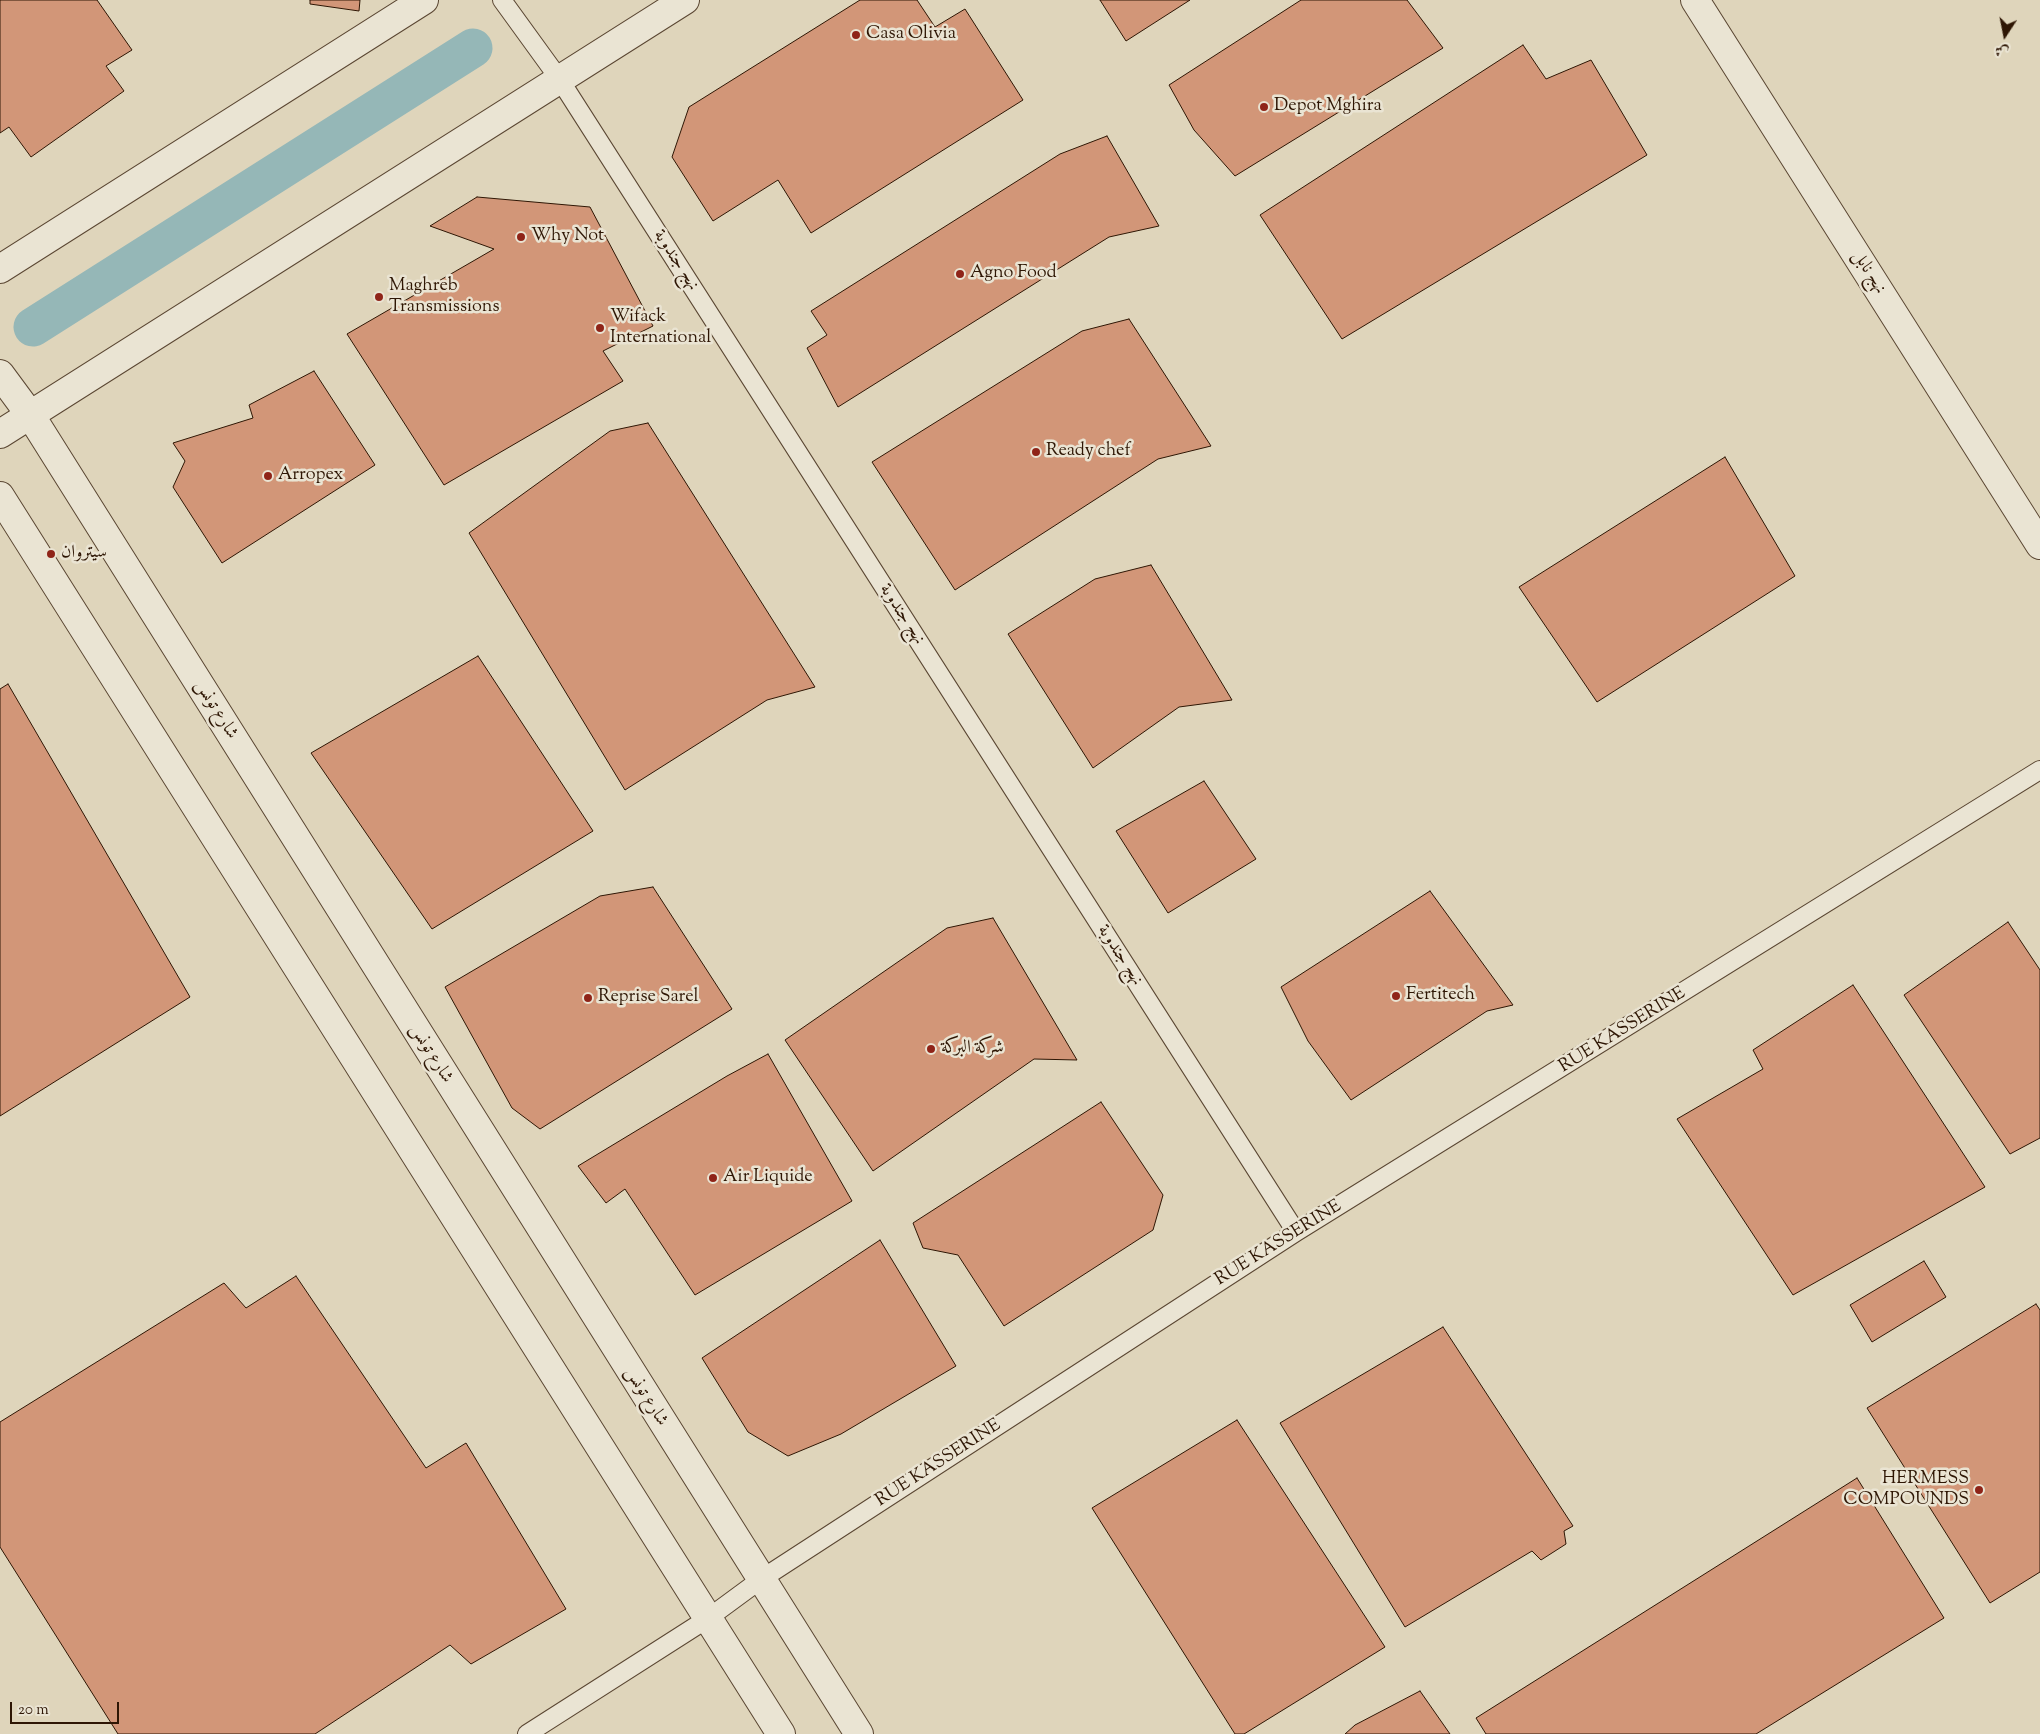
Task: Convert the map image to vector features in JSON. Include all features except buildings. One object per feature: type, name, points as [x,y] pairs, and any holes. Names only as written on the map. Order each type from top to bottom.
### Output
[{"type":"street","points":[[0,269],[424,0]]},
{"type":"street","points":[[0,434],[685,0]]},
{"type":"street","name":"نهج نابل","points":[[1695,0],[2040,545]]},
{"type":"street","name":"شارع تونس","points":[[0,374],[31,416],[760,1580],[859,1734]]},
{"type":"street","points":[[0,496],[781,1734]]},
{"type":"lane","name":"نهج جندوبة","points":[[502,0],[560,80],[1296,1232]]},
{"type":"lane","name":"RUE KASSERINE","points":[[528,1734],[707,1619],[760,1580],[1296,1232],[2040,770]]},
{"type":"waterway","points":[[33,327],[473,48]]},
{"type":"place","name":"Casa Olivia","points":[[856,35]]},
{"type":"place","name":"Depot Mghira","points":[[1264,107]]},
{"type":"place","name":"Why Not","points":[[521,237]]},
{"type":"place","name":"Agno Food","points":[[960,274]]},
{"type":"place","name":"Maghreb Transmissions","points":[[379,297]]},
{"type":"place","name":"Wifack International","points":[[600,328]]},
{"type":"place","name":"Ready chef","points":[[1036,452]]},
{"type":"place","name":"Arropex","points":[[268,476]]},
{"type":"place","name":"سيتروان","points":[[51,554]]},
{"type":"place","name":"Fertitech","points":[[1396,996]]},
{"type":"place","name":"Reprise Sarel","points":[[588,998]]},
{"type":"place","name":"شركة البركة","points":[[931,1049]]},
{"type":"place","name":"Air Liquide","points":[[713,1178]]},
{"type":"place","name":"HERMESS COMPOUNDS","points":[[1979,1490]]}]
